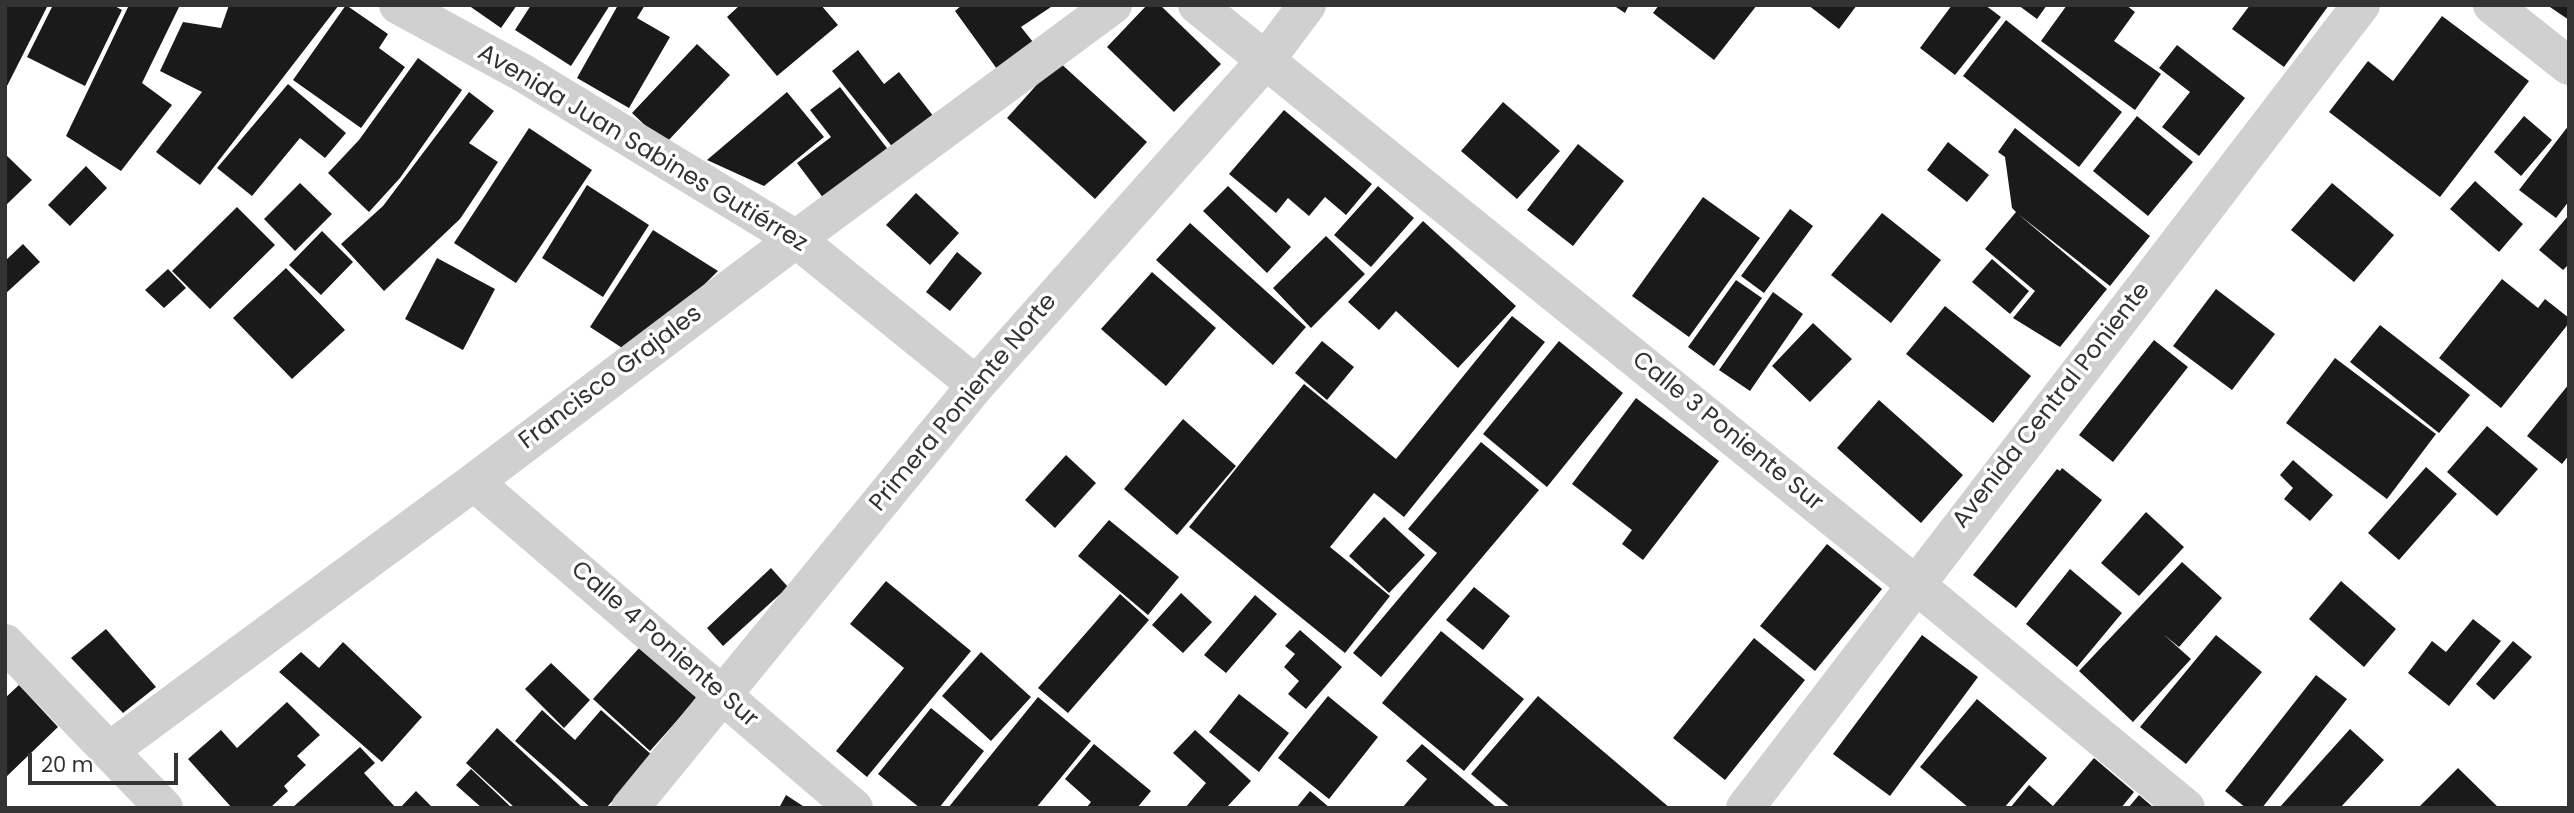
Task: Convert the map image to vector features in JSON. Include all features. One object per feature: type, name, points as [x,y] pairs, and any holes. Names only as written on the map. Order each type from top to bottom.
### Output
[{"type":"street","name":"Avenida Juan Sabines Gutiérrez","points":[[398,5],[523,73],[796,239],[976,385]]},
{"type":"street","name":"Francisco Grajales","points":[[109,751],[1113,5]]},
{"type":"street","points":[[1197,5],[1266,60]]},
{"type":"street","name":"Primera Poniente Norte","points":[[629,808],[976,385],[1266,60],[1307,5]]},
{"type":"street","name":"Avenida Central Poniente","points":[[1745,808],[2361,5]]},
{"type":"street","points":[[2492,5],[2569,66]]},
{"type":"street","name":"Calle 3 Poniente Sur","points":[[1266,60],[1915,584],[2186,808]]},
{"type":"street","name":"Calle 4 Poniente Sur","points":[[474,482],[854,808]]},
{"type":"street","points":[[5,643],[164,808]]},
{"type":"building","points":[[5,5],[48,5],[5,90]]},
{"type":"building","points":[[53,5],[113,5],[122,10],[85,86],[27,57]]},
{"type":"building","points":[[129,5],[180,5],[142,83],[172,105],[121,171],[66,136]]},
{"type":"building","points":[[229,5],[339,5],[200,185],[156,152],[202,92],[160,71],[183,22],[221,28]]},
{"type":"building","points":[[346,5],[388,34],[379,48],[405,67],[361,128],[293,80]]},
{"type":"building","points":[[468,5],[517,5],[501,28]]},
{"type":"building","points":[[531,5],[610,5],[571,66],[515,30]]},
{"type":"building","points":[[618,5],[645,5],[637,18],[670,37],[629,108],[577,78]]},
{"type":"building","points":[[740,5],[821,5],[838,25],[777,76],[727,17]]},
{"type":"building","points":[[962,5],[1054,5],[1021,27],[1033,42],[997,69],[955,11]]},
{"type":"building","points":[[1147,5],[1160,5],[1221,64],[1174,112],[1107,47]]},
{"type":"building","points":[[1613,5],[1629,5],[1625,13]]},
{"type":"building","points":[[1659,5],[1757,5],[1714,60],[1653,13]]},
{"type":"building","points":[[1808,5],[1857,5],[1839,29]]},
{"type":"building","points":[[1952,5],[1985,5],[2001,17],[1955,75],[1920,48]]},
{"type":"building","points":[[2018,5],[2047,5],[2037,19]]},
{"type":"building","points":[[2067,5],[2126,5],[2135,12],[2114,41],[2161,74],[2135,110],[2041,41]]},
{"type":"building","points":[[2250,5],[2329,5],[2284,67],[2232,29]]},
{"type":"building","points":[[2547,5],[2569,5],[2569,20]]},
{"type":"building","points":[[2442,16],[2529,81],[2440,197],[2329,112],[2368,61],[2393,81]]},
{"type":"building","points":[[2006,20],[2122,112],[2079,167],[1963,76]]},
{"type":"building","points":[[697,44],[730,75],[665,144],[632,113]]},
{"type":"building","points":[[2177,45],[2245,98],[2199,156],[2162,127],[2190,92],[2159,68]]},
{"type":"building","points":[[858,50],[884,84],[899,72],[934,117],[894,149],[832,71]]},
{"type":"building","points":[[418,58],[462,90],[400,178],[369,212],[328,173],[359,140]]},
{"type":"building","points":[[1058,61],[1147,142],[1095,199],[1007,118]]},
{"type":"building","points":[[288,84],[346,133],[325,158],[300,138],[252,196],[217,168]]},
{"type":"building","points":[[840,87],[893,156],[827,203],[797,163],[831,137],[810,110]]},
{"type":"building","points":[[469,92],[494,111],[469,143],[498,162],[460,219],[384,291],[341,244],[383,206]]},
{"type":"building","points":[[787,92],[824,137],[764,186],[707,160]]},
{"type":"building","points":[[1503,102],[1560,151],[1517,199],[1461,151]]},
{"type":"building","points":[[1284,110],[1372,184],[1346,215],[1325,197],[1309,216],[1288,198],[1276,213],[1229,174]]},
{"type":"building","points":[[2137,116],[2193,162],[2148,216],[2093,171]]},
{"type":"building","points":[[2524,116],[2552,140],[2521,176],[2494,152]]},
{"type":"building","points":[[2569,125],[2569,201],[2556,218],[2519,190]]},
{"type":"building","points":[[529,128],[592,170],[516,283],[454,243]]},
{"type":"building","points":[[2015,128],[2150,236],[2110,286],[2018,214],[2107,289],[2060,347],[2013,318],[2035,291],[1985,249],[2016,212],[2012,208],[2005,157],[1998,152]]},
{"type":"building","points":[[1948,142],[1989,175],[1967,202],[1927,170]]},
{"type":"building","points":[[1578,144],[1624,181],[1573,246],[1527,210]]},
{"type":"building","points":[[5,154],[32,180],[5,206]]},
{"type":"building","points":[[86,166],[107,188],[70,226],[48,205]]},
{"type":"building","points":[[2475,181],[2523,224],[2499,252],[2450,209]]},
{"type":"building","points":[[300,183],[332,214],[295,251],[264,219]]},
{"type":"building","points":[[2332,183],[2394,235],[2354,282],[2291,230]]},
{"type":"building","points":[[587,185],[649,225],[603,297],[542,258]]},
{"type":"building","points":[[1228,186],[1291,247],[1267,273],[1203,211]]},
{"type":"building","points":[[1378,186],[1414,218],[1371,267],[1334,235]]},
{"type":"building","points":[[916,193],[959,233],[930,265],[886,225]]},
{"type":"building","points":[[1703,197],[1760,238],[1689,337],[1632,296]]},
{"type":"building","points":[[237,207],[275,245],[210,309],[172,271]]},
{"type":"building","points":[[1790,209],[1813,226],[1764,293],[1741,276]]},
{"type":"building","points":[[1882,213],[1941,260],[1891,323],[1831,275]]},
{"type":"building","points":[[2569,215],[2569,264],[2563,270],[2539,250]]},
{"type":"building","points":[[1423,221],[1516,306],[1458,368],[1396,311],[1379,330],[1348,302]]},
{"type":"building","points":[[1190,223],[1306,327],[1273,365],[1156,260]]},
{"type":"building","points":[[653,230],[718,271],[633,355],[590,327]]},
{"type":"building","points":[[322,231],[353,262],[321,295],[289,265]]},
{"type":"building","points":[[1326,236],[1365,274],[1311,328],[1273,288]]},
{"type":"building","points":[[23,244],[40,262],[5,294],[5,261]]},
{"type":"building","points":[[957,252],[982,273],[950,311],[926,292]]},
{"type":"building","points":[[437,258],[495,289],[463,350],[405,319]]},
{"type":"building","points":[[1992,259],[2029,291],[2010,314],[1972,282]]},
{"type":"building","points":[[286,268],[345,330],[292,379],[233,318]]},
{"type":"building","points":[[168,269],[186,288],[164,308],[145,290]]},
{"type":"building","points":[[1152,272],[1216,328],[1166,386],[1101,329]]},
{"type":"building","points":[[2502,279],[2538,308],[2545,299],[2569,318],[2569,323],[2501,408],[2439,358]]},
{"type":"building","points":[[1736,280],[1762,298],[1714,366],[1688,347]]},
{"type":"building","points":[[2216,289],[2275,334],[2232,390],[2173,346]]},
{"type":"building","points":[[1773,292],[1803,314],[1750,391],[1719,370]]},
{"type":"building","points":[[1945,306],[2031,376],[1993,423],[1906,354]]},
{"type":"building","points":[[1512,316],[1545,342],[1404,517],[1374,493],[1330,547],[1390,596],[1345,653],[1189,527],[1304,384],[1396,459]]},
{"type":"building","points":[[1813,323],[1852,359],[1810,402],[1772,366]]},
{"type":"building","points":[[2380,325],[2470,395],[2439,433],[2350,362]]},
{"type":"building","points":[[2154,340],[2188,367],[2113,462],[2079,435]]},
{"type":"building","points":[[1322,341],[1354,367],[1327,400],[1295,373]]},
{"type":"building","points":[[1559,341],[1623,393],[1547,487],[1483,434]]},
{"type":"building","points":[[2335,358],[2436,434],[2387,499],[2286,423]]},
{"type":"building","points":[[2569,384],[2569,455],[2562,464],[2527,436]]},
{"type":"building","points":[[1636,398],[1719,461],[1643,560],[1622,544],[1632,530],[1572,484]]},
{"type":"building","points":[[1879,400],[1963,475],[1921,523],[1837,448]]},
{"type":"building","points":[[1183,419],[1236,466],[1177,535],[1124,489]]},
{"type":"building","points":[[2487,426],[2538,469],[2497,516],[2447,472]]},
{"type":"building","points":[[1481,442],[1539,490],[1381,677],[1353,653],[1437,553],[1408,529]]},
{"type":"building","points":[[1066,455],[1096,483],[1055,528],[1025,500]]},
{"type":"building","points":[[2293,460],[2333,495],[2310,521],[2284,499],[2293,488],[2280,475]]},
{"type":"building","points":[[2426,467],[2457,494],[2399,560],[2368,533]]},
{"type":"building","points":[[2062,468],[2102,500],[2016,608],[1973,575],[2057,469],[2060,471]]},
{"type":"building","points":[[2146,512],[2184,547],[2139,596],[2101,563]]},
{"type":"building","points":[[1384,517],[1425,555],[1389,593],[1349,556]]},
{"type":"building","points":[[1109,520],[1179,577],[1148,615],[1078,556]]},
{"type":"building","points":[[1827,544],[1882,589],[1815,671],[1760,626]]},
{"type":"building","points":[[2182,562],[2222,598],[2179,647],[2163,634],[2191,659],[2133,722],[2079,671]]},
{"type":"building","points":[[771,568],[788,587],[723,646],[707,628]]},
{"type":"building","points":[[2070,569],[2122,613],[2077,667],[2026,624]]},
{"type":"building","points":[[886,581],[971,651],[867,777],[836,751],[904,668],[850,624]]},
{"type":"building","points":[[2341,581],[2396,629],[2364,667],[2309,619]]},
{"type":"building","points":[[1474,587],[1510,616],[1483,650],[1446,620]]},
{"type":"building","points":[[1181,593],[1212,622],[1183,653],[1152,625]]},
{"type":"building","points":[[1120,594],[1149,620],[1068,713],[1038,688]]},
{"type":"building","points":[[1255,595],[1277,614],[1226,673],[1204,655]]},
{"type":"building","points":[[2473,619],[2501,641],[2449,706],[2408,673],[2432,641],[2446,652]]},
{"type":"building","points":[[106,629],[156,687],[123,713],[71,658]]},
{"type":"building","points":[[1300,630],[1342,667],[1306,709],[1288,694],[1299,681],[1284,667],[1295,654],[1285,646]]},
{"type":"building","points":[[1441,631],[1524,699],[1464,771],[1382,703]]},
{"type":"building","points":[[1922,635],[1978,677],[1890,796],[1833,754]]},
{"type":"building","points":[[2216,635],[2262,672],[2186,764],[2140,727]]},
{"type":"building","points":[[1754,638],[1805,680],[1725,780],[1673,738]]},
{"type":"building","points":[[2513,641],[2532,657],[2494,700],[2476,684]]},
{"type":"building","points":[[343,642],[422,717],[382,762],[279,672],[301,652],[319,668]]},
{"type":"building","points":[[640,647],[697,698],[650,751],[593,699]]},
{"type":"building","points":[[981,652],[1031,697],[991,741],[942,696]]},
{"type":"building","points":[[551,663],[590,700],[564,728],[525,689]]},
{"type":"building","points":[[2316,675],[2347,699],[2262,808],[2246,808],[2225,791]]},
{"type":"building","points":[[19,685],[58,727],[5,778],[5,698]]},
{"type":"building","points":[[1239,694],[1289,733],[1259,772],[1209,732]]},
{"type":"building","points":[[1328,696],[1378,737],[1329,799],[1278,758]]},
{"type":"building","points":[[1538,696],[1670,808],[1511,808],[1471,774]]},
{"type":"building","points":[[1038,697],[1091,741],[1036,808],[948,808]]},
{"type":"building","points":[[1977,699],[2047,758],[2004,808],[1969,808],[1920,767]]},
{"type":"building","points":[[287,702],[320,735],[297,756],[306,765],[284,786],[288,791],[270,808],[232,808],[188,759],[221,730],[237,748]]},
{"type":"building","points":[[931,708],[984,751],[939,808],[920,808],[878,774]]},
{"type":"building","points":[[542,710],[575,740],[601,710],[653,756],[606,808],[591,808],[515,741]]},
{"type":"building","points":[[497,728],[583,808],[515,808],[466,763]]},
{"type":"building","points":[[2350,729],[2384,760],[2340,808],[2279,808]]},
{"type":"building","points":[[1195,730],[1251,781],[1226,808],[1185,808],[1206,783],[1173,753]]},
{"type":"building","points":[[1094,744],[1151,791],[1137,808],[1086,808],[1091,802],[1065,779]]},
{"type":"building","points":[[1422,744],[1497,808],[1402,808],[1427,779],[1406,761]]},
{"type":"building","points":[[360,747],[375,763],[364,773],[396,808],[292,808]]},
{"type":"building","points":[[2094,758],[2134,792],[2121,808],[2010,808],[2029,785],[2053,806]]},
{"type":"building","points":[[2458,768],[2499,808],[2418,808]]},
{"type":"building","points":[[471,769],[512,808],[482,808],[456,785]]},
{"type":"building","points":[[416,791],[433,808],[400,808]]},
{"type":"building","points":[[1310,791],[1330,808],[1296,808]]},
{"type":"building","points":[[786,795],[806,808],[779,808]]},
{"type":"building","points":[[2139,795],[2154,808],[2128,808]]}]
